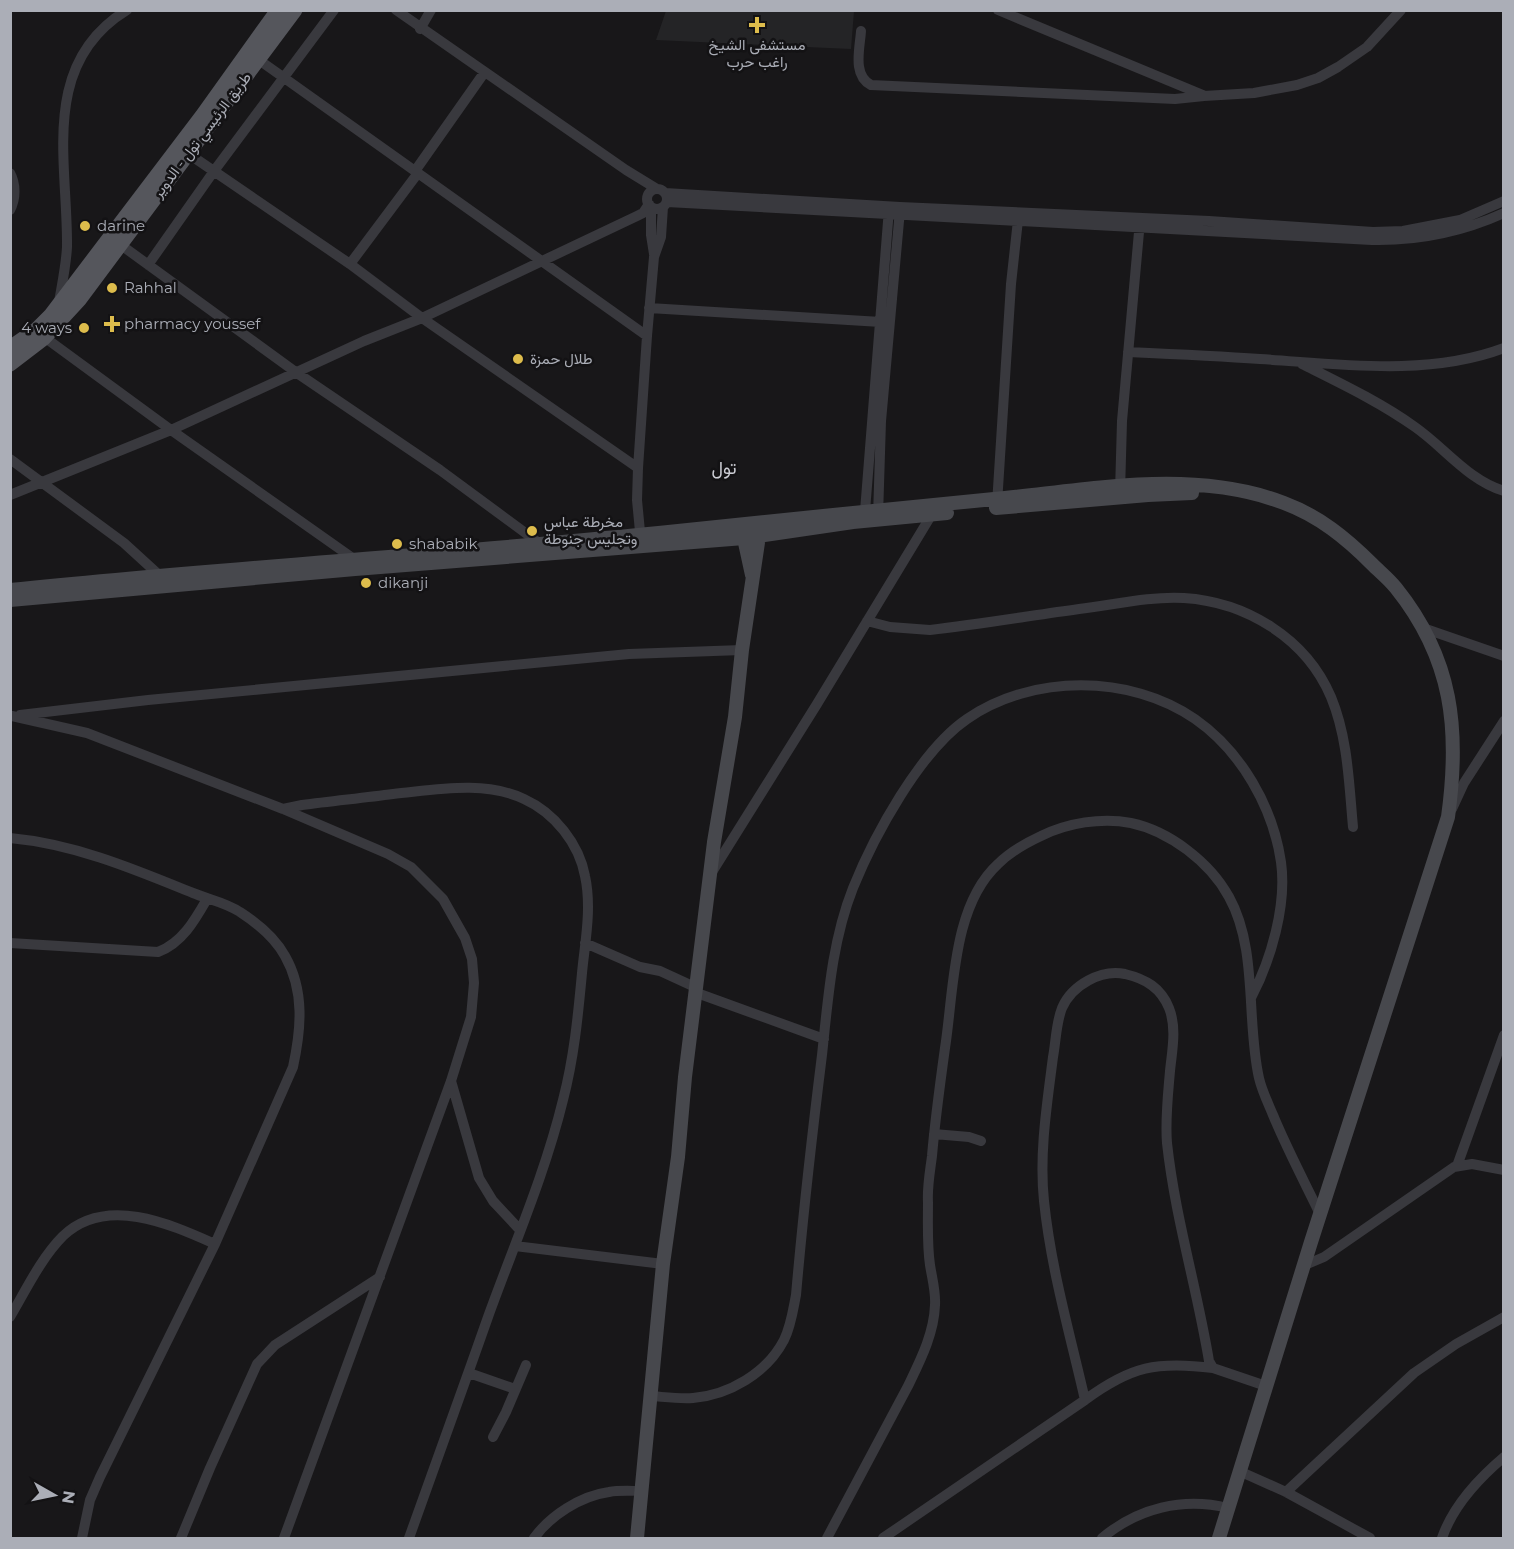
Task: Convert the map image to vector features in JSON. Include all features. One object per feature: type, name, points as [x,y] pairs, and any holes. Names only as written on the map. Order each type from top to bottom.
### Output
[{"type":"main road","name":"طريق الرئيسي تول - الدوير","points":[[10,364],[79,300],[120,245],[278,10]]},
{"type":"main road","name":"طريق الرئيسي تول - الدوير","points":[[10,348],[40,334],[58,306],[183,150],[259,60],[295,10]]},
{"type":"street","points":[[58,306],[66,254],[64,127],[68,88],[74,69],[92,42],[110,23],[127,10]]},
{"type":"street","points":[[148,265],[214,171],[334,10]]},
{"type":"street","points":[[396,10],[663,198]]},
{"type":"street","points":[[420,29],[431,10]]},
{"type":"street","points":[[998,10],[1204,96]]},
{"type":"street","points":[[861,31],[858,68],[871,86],[1175,99],[1279,90],[1318,78],[1367,47],[1401,10]]},
{"type":"street","points":[[259,60],[647,336]]},
{"type":"street","points":[[350,264],[484,73]]},
{"type":"street","points":[[183,150],[350,264],[422,318],[638,468]]},
{"type":"street","points":[[626,170],[649,203],[657,209],[663,198]]},
{"type":"street","points":[[10,173],[15,188],[13,205],[10,210]]},
{"type":"street","points":[[640,540],[637,500],[638,468],[654,257],[650,191],[663,198],[1140,222],[1403,231],[1460,220],[1503,201]]},
{"type":"street","points":[[654,257],[661,237],[663,198]]},
{"type":"street","points":[[10,495],[171,430],[364,341],[422,318],[643,213],[649,203]]},
{"type":"street","points":[[894,210],[1018,220],[1140,222],[1389,240],[1454,231],[1474,226],[1503,213]]},
{"type":"street","points":[[883,357],[881,322],[894,210]]},
{"type":"street","points":[[874,514],[894,210]]},
{"type":"street","points":[[997,503],[1011,284],[1018,220]]},
{"type":"street","points":[[1120,492],[1128,352],[1140,222]]},
{"type":"street","points":[[120,245],[297,373],[440,470],[539,549]]},
{"type":"street","points":[[649,308],[881,322]]},
{"type":"street","points":[[40,334],[354,564]]},
{"type":"street","points":[[1128,352],[1391,366],[1479,357],[1503,348]]},
{"type":"street","points":[[1299,362],[1414,426],[1479,480],[1503,491]]},
{"type":"street","points":[[10,459],[124,543],[160,581]]},
{"type":"street","points":[[640,540],[760,521],[874,514],[1198,484],[1231,488],[1265,496],[1298,508],[1346,538],[1398,591],[1423,628],[1441,671],[1448,693],[1452,718],[1454,760],[1448,817]]},
{"type":"street","points":[[10,590],[160,581],[640,540],[744,538],[874,514],[932,514],[997,503]]},
{"type":"street","points":[[710,874],[817,704],[932,514]]},
{"type":"street","points":[[637,1539],[663,1264],[678,1157],[685,1077],[721,793],[735,717],[752,577],[761,536],[760,521]]},
{"type":"street","points":[[741,523],[752,577]]},
{"type":"street","points":[[10,600],[160,581]]},
{"type":"street","points":[[867,621],[890,627],[930,630],[1171,598],[1215,602],[1240,609],[1275,629],[1294,644],[1323,681],[1337,714],[1343,736],[1353,827]]},
{"type":"street","points":[[1423,628],[1503,656]]},
{"type":"street","points":[[11,716],[148,700],[629,654],[742,650]]},
{"type":"street","points":[[651,1396],[692,1398],[710,1396],[726,1390],[766,1365],[784,1340],[796,1294],[824,1039],[838,938],[852,892],[871,849],[918,772],[944,741],[969,717],[1019,695],[1042,688],[1096,685],[1137,694],[1173,707],[1194,718],[1210,732],[1237,761],[1263,801],[1277,842],[1281,864],[1282,882],[1278,922],[1263,971],[1251,998]]},
{"type":"street","points":[[11,716],[87,733],[283,809],[400,860],[426,880],[443,899],[465,938],[472,959],[474,983],[471,1017],[451,1081],[284,1539]]},
{"type":"street","points":[[1218,1539],[1448,817],[1464,783],[1503,721]]},
{"type":"street","points":[[283,809],[363,798],[485,788],[526,799],[552,818],[572,842],[585,876],[588,901],[585,943],[576,1030],[564,1098],[554,1134],[515,1246],[409,1539]]},
{"type":"street","points":[[827,1539],[921,1361],[928,1340],[936,1306],[929,1262],[927,1199],[956,967],[968,911],[982,883],[998,864],[1016,850],[1052,830],[1083,823],[1137,824],[1163,836],[1196,858],[1220,883],[1237,916],[1241,930],[1251,998],[1256,1056],[1263,1091],[1291,1156],[1320,1214]]},
{"type":"street","points":[[10,838],[65,846],[144,873],[237,910],[272,939],[285,956],[295,981],[301,1011],[293,1067],[215,1244],[100,1477],[90,1500],[82,1539]]},
{"type":"street","points":[[10,943],[158,952],[168,949],[183,934],[207,899]]},
{"type":"street","points":[[585,943],[640,967],[660,971],[697,991],[824,1039]]},
{"type":"street","points":[[1084,1400],[1060,1302],[1048,1232],[1042,1178],[1052,1064],[1062,1008],[1069,996],[1078,988],[1098,976],[1121,973],[1142,979],[1159,990],[1170,1010],[1173,1030],[1167,1098],[1167,1140],[1172,1181],[1209,1361],[1213,1368]]},
{"type":"street","points":[[1457,1166],[1503,1035]]},
{"type":"street","points":[[451,1081],[479,1178],[496,1206],[520,1230]]},
{"type":"street","points":[[934,1134],[969,1137],[981,1141]]},
{"type":"street","points":[[1305,1265],[1324,1257],[1448,1170],[1472,1164],[1503,1170]]},
{"type":"street","points":[[10,1317],[50,1252],[65,1235],[94,1218],[107,1215],[131,1215],[169,1226],[215,1244]]},
{"type":"street","points":[[515,1246],[663,1264]]},
{"type":"street","points":[[181,1539],[246,1385],[264,1354],[381,1276]]},
{"type":"street","points":[[1286,1492],[1414,1374],[1456,1344],[1503,1317]]},
{"type":"street","points":[[883,1539],[1084,1400],[1130,1373],[1149,1366],[1173,1364],[1213,1368],[1266,1386]]},
{"type":"street","points":[[493,1437],[525,1365]]},
{"type":"street","points":[[469,1373],[515,1389]]},
{"type":"street","points":[[1442,1539],[1457,1507],[1491,1467],[1503,1457]]},
{"type":"street","points":[[1239,1471],[1286,1492],[1370,1539]]},
{"type":"street","points":[[534,1539],[542,1528],[564,1510],[588,1498],[607,1492],[642,1491]]},
{"type":"street","points":[[1102,1539],[1119,1526],[1162,1507],[1193,1502],[1228,1508]]},
{"type":"shaded area","name":"مستشفى الشيخ راغب حرب","points":[[666,11],[854,11],[851,49],[656,40]]},
{"type":"place","name":"مستشفى الشيخ راغب حرب","points":[[757,25]]},
{"type":"place","name":"darine","points":[[85,226]]},
{"type":"place","name":"Rahhal","points":[[112,288]]},
{"type":"place","name":"pharmacy youssef","points":[[112,324]]},
{"type":"place","name":"4 ways","points":[[84,328]]},
{"type":"place","name":"طلال حمزة","points":[[518,359]]},
{"type":"place","name":"مخرطة عباس وتجليس جنوطة","points":[[532,531]]},
{"type":"place","name":"shababik","points":[[397,544]]},
{"type":"place","name":"dikanji","points":[[366,583]]},
{"type":"district","name":"تول","points":[[724,468]]}]
